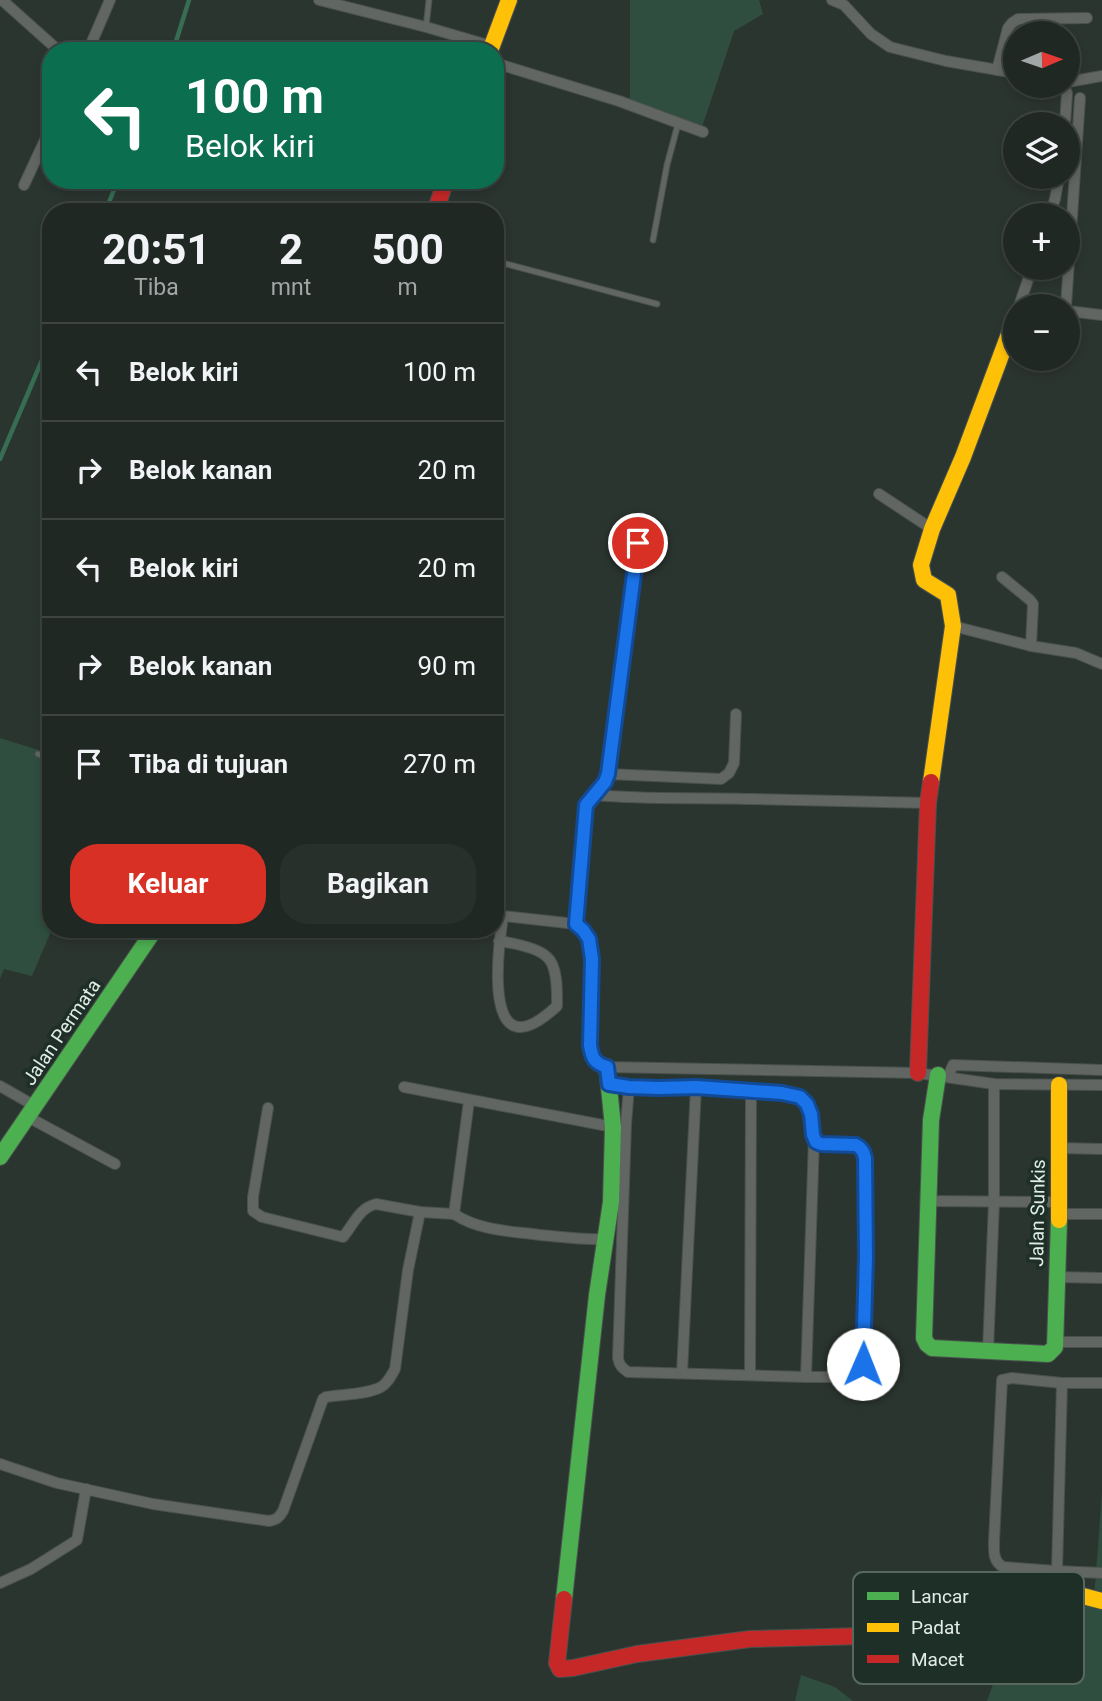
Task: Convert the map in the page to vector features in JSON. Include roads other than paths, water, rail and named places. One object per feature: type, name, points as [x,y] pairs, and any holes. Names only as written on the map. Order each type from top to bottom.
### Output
[{"type":"street","points":[[2,0],[49,42]]},
{"type":"street","points":[[92,42],[110,0]]},
{"type":"street","points":[[319,0],[426,27],[472,42]]},
{"type":"street","points":[[493,42],[509,0]]},
{"type":"street","points":[[832,0],[844,5],[871,34],[890,47],[1003,71]]},
{"type":"street","points":[[997,70],[1008,28],[1018,19],[1087,18]]},
{"type":"street","points":[[504,66],[619,101],[703,132]]},
{"type":"street","points":[[1080,81],[1102,76]]},
{"type":"street","points":[[1068,294],[1080,98]]},
{"type":"street","points":[[24,185],[42,146]]},
{"type":"street","points":[[1080,311],[1102,314]]},
{"type":"street","points":[[918,1073],[928,803],[953,626],[948,595],[925,580],[921,565],[932,529],[1003,352]]},
{"type":"street","points":[[879,494],[932,529]]},
{"type":"street","points":[[576,924],[586,805],[605,782],[608,774],[641,518]]},
{"type":"street","points":[[1002,577],[1033,604],[1031,646]]},
{"type":"street","points":[[953,626],[1031,646],[1076,653],[1102,664]]},
{"type":"street","points":[[608,774],[720,779],[729,773],[733,763],[736,713]]},
{"type":"street","points":[[595,795],[625,798],[928,803]]},
{"type":"street","points":[[504,917],[576,924],[589,939],[592,959],[591,1055],[608,1076],[629,1087],[696,1087],[782,1093],[800,1097],[807,1104],[814,1139],[806,1377]]},
{"type":"street","name":"Jalan Permata","points":[[0,1157],[149,938]]},
{"type":"street","points":[[499,941],[529,947],[547,957],[552,965],[557,991],[556,1006],[525,1027],[518,1028],[508,1022],[499,1002],[499,941]]},
{"type":"street","points":[[1102,1069],[953,1065],[943,1076],[931,1120],[924,1338],[932,1348],[1048,1354],[1056,1342],[1102,1342]]},
{"type":"street","points":[[1032,1067],[1033,1084]]},
{"type":"street","points":[[608,1076],[918,1073],[994,1084],[1102,1085]]},
{"type":"street","points":[[608,1076],[612,1127],[611,1202],[597,1295],[557,1663],[560,1669],[573,1668],[637,1654],[750,1639],[853,1636]]},
{"type":"street","points":[[988,1351],[994,1202],[994,1084]]},
{"type":"street","name":"Jalan Sunkis","points":[[1056,1342],[1059,1085]]},
{"type":"street","points":[[0,1086],[32,1112],[115,1164]]},
{"type":"street","points":[[404,1087],[612,1127]]},
{"type":"street","points":[[629,1087],[625,1124],[618,1363],[628,1372],[806,1377],[852,1377],[860,1374],[863,1364],[866,1257],[864,1152],[856,1145],[821,1144],[814,1139]]},
{"type":"street","points":[[682,1373],[696,1087]]},
{"type":"street","points":[[750,1374],[751,1091]]},
{"type":"street","points":[[454,1214],[469,1101]]},
{"type":"street","points":[[268,1108],[253,1197],[253,1211],[262,1217],[343,1237],[361,1212],[376,1204],[420,1212],[454,1214],[492,1230],[587,1240],[606,1239]]},
{"type":"street","points":[[1059,1148],[1102,1149]]},
{"type":"street","points":[[928,1201],[994,1202],[1102,1214]]},
{"type":"street","points":[[0,1464],[57,1483],[152,1504],[269,1521],[280,1517],[323,1399],[326,1396],[370,1391],[383,1386],[395,1369],[408,1270],[420,1212]]},
{"type":"street","points":[[1057,1277],[1102,1278]]},
{"type":"street","points":[[1080,1572],[1003,1567],[997,1563],[994,1541],[1002,1380],[1012,1378],[1062,1383],[1102,1383]]},
{"type":"street","points":[[1057,1571],[1062,1383]]},
{"type":"street","points":[[0,1583],[31,1569],[77,1540],[86,1489]]},
{"type":"street","points":[[1084,1572],[1102,1573]]},
{"type":"street","points":[[1084,1596],[1102,1601]]},
{"type":"lane","points":[[426,27],[429,0]]},
{"type":"lane","points":[[653,240],[667,165],[678,124]]},
{"type":"lane","points":[[504,263],[657,304]]},
{"type":"lane","points":[[38,754],[42,756]]},
{"type":"waterway","points":[[176,42],[189,0]]},
{"type":"waterway","points":[[109,203],[114,189]]},
{"type":"waterway","points":[[0,459],[42,360]]}]
